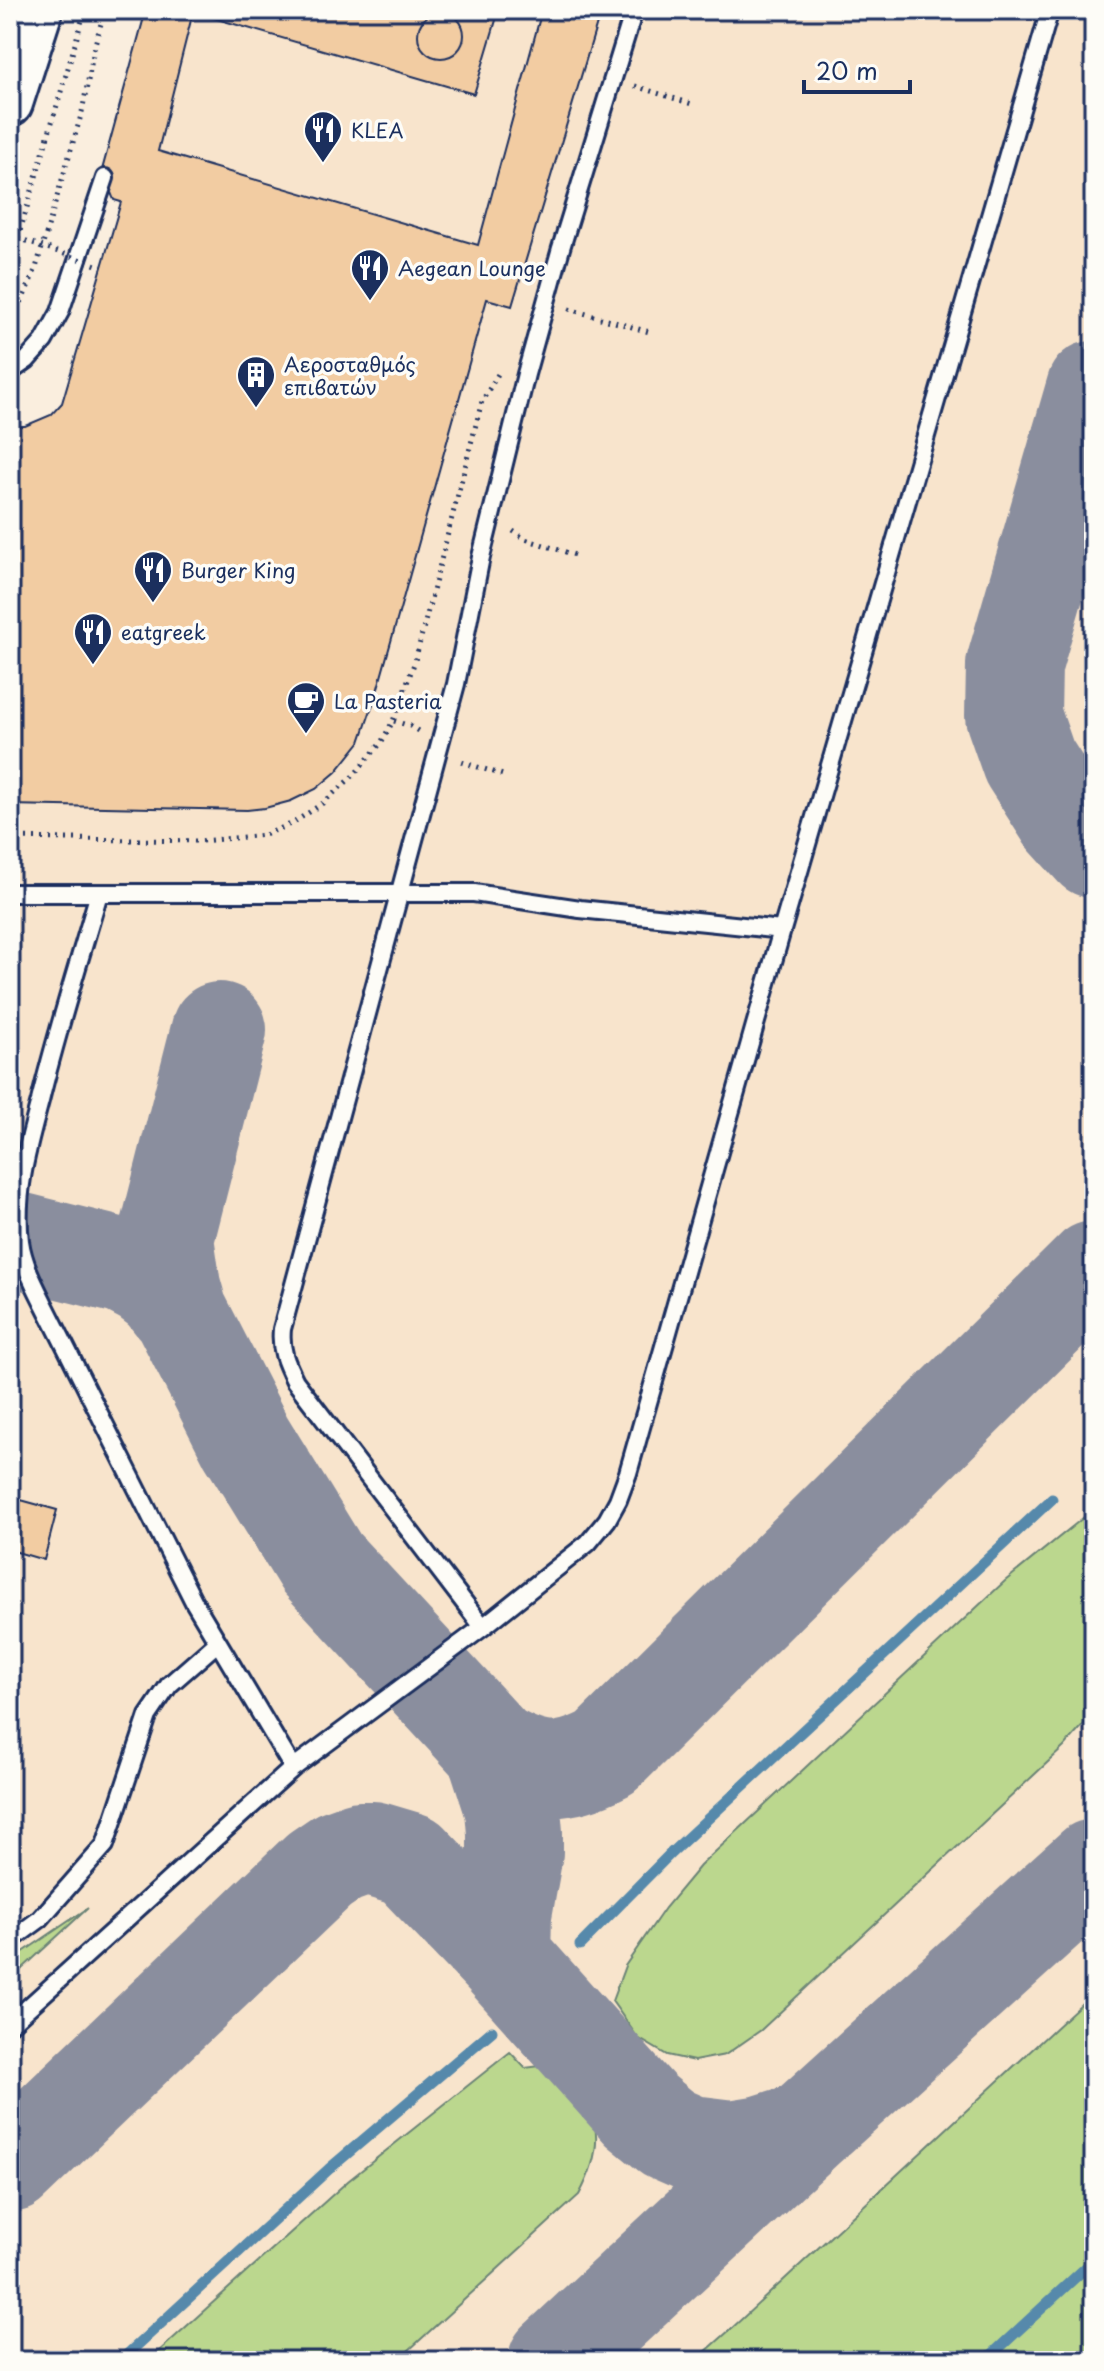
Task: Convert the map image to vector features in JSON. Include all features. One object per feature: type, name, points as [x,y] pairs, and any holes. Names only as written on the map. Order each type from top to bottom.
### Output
[{"type":"street","points":[[10,103],[40,10]]},
{"type":"lane","points":[[483,1627],[295,1381],[284,1360],[282,1329],[456,684],[481,557],[526,374],[634,10]]},
{"type":"lane","points":[[10,2024],[293,1768],[483,1627],[588,1543],[607,1520],[618,1500],[1050,10]]},
{"type":"lane","points":[[10,372],[27,360],[44,341],[60,312],[105,178]]},
{"type":"lane","points":[[10,893],[474,893],[580,909],[782,930]]},
{"type":"lane","points":[[99,893],[27,1149],[20,1192],[20,1241],[28,1270],[44,1304],[155,1526],[217,1643],[293,1768]]},
{"type":"lane","points":[[10,1941],[40,1919],[105,1845],[148,1716],[169,1685],[217,1643]]},
{"type":"path","points":[[10,252],[18,238],[85,10]]},
{"type":"path","points":[[10,314],[22,301],[36,268],[82,112],[105,10]]},
{"type":"path","points":[[613,79],[695,105]]},
{"type":"path","points":[[18,238],[102,267]]},
{"type":"path","points":[[547,302],[653,333]]},
{"type":"path","points":[[10,838],[201,841],[265,835],[293,823],[354,775],[381,743],[393,721],[415,661],[482,401],[501,370]]},
{"type":"shaded area","points":[[146,10],[1094,10],[1094,2361],[10,2361],[10,426],[25,426],[51,415],[62,403],[121,202],[114,200],[102,170]]},
{"type":"green space","points":[[1094,1509],[1094,1713],[1064,1747],[761,2030],[725,2055],[694,2061],[667,2055],[638,2038],[612,2001],[625,1966],[665,1908],[700,1866],[1005,1581]]},
{"type":"green space","points":[[88,1908],[10,1980],[10,1961]]},
{"type":"green space","points":[[1094,1992],[1094,2361],[695,2361],[731,2329]]},
{"type":"green space","points":[[510,2052],[525,2068],[548,2065],[587,2106],[596,2140],[589,2174],[579,2195],[397,2361],[148,2361],[348,2181]]},
{"type":"building","name":"Αεροσταθμός επιβατών","points":[[146,10],[499,10],[474,94],[193,12],[158,151],[478,245],[542,10],[601,10],[512,306],[487,299],[376,695],[360,742],[336,772],[316,789],[291,801],[265,808],[10,805],[10,426],[25,426],[51,415],[62,403],[121,202],[114,200],[102,170]]},
{"type":"building","points":[[194,10],[499,10],[474,94]]},
{"type":"building","points":[[441,12],[457,19],[464,35],[457,51],[441,58],[425,51],[418,35],[425,19]]},
{"type":"building","points":[[10,1497],[57,1510],[44,1560],[10,1550]]},
{"type":"waterway","points":[[580,1945],[671,1853],[1052,1499]]},
{"type":"waterway","points":[[120,2361],[329,2169],[492,2031]]},
{"type":"waterway","points":[[985,2361],[1094,2260]]},
{"type":"taxiway","points":[[1094,389],[1014,665],[1013,716],[1029,762],[1065,818],[1094,850]]},
{"type":"taxiway","points":[[125,1267],[148,1258],[166,1239],[219,1030]]},
{"type":"taxiway","points":[[10,1238],[125,1267],[162,1290],[174,1305]]},
{"type":"taxiway","points":[[166,1239],[180,1312],[246,1441],[321,1563],[494,1750],[513,1809],[515,1833],[515,1852],[504,1914],[503,1957]]},
{"type":"taxiway","points":[[494,1750],[523,1764],[550,1770],[576,1766],[606,1753],[1094,1269]]},
{"type":"taxiway","points":[[10,2165],[319,1870],[338,1857],[360,1849],[373,1849],[410,1860],[503,1957],[640,2110],[668,2133],[691,2143],[732,2148],[763,2143],[804,2130]]},
{"type":"taxiway","points":[[556,2361],[804,2130],[1094,1867]]},
{"type":"place","name":"KLEA","points":[[323,164]]},
{"type":"place","name":"Aegean Lounge","points":[[370,302]]},
{"type":"place","name":"Αεροσταθμός επιβατών","points":[[256,409]]},
{"type":"place","name":"Burger King","points":[[153,604]]},
{"type":"place","name":"eatgreek","points":[[93,666]]},
{"type":"place","name":"La Pasteria","points":[[306,735]]}]
